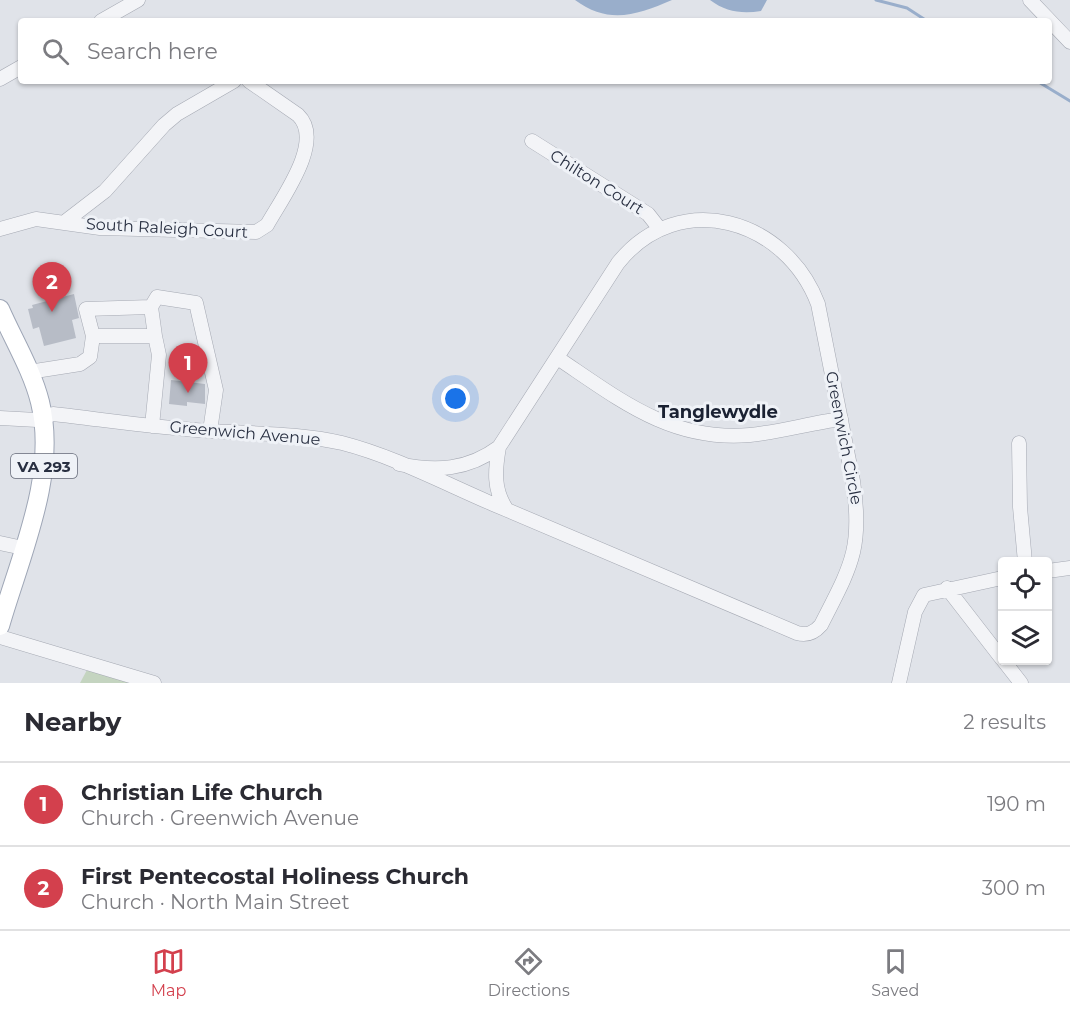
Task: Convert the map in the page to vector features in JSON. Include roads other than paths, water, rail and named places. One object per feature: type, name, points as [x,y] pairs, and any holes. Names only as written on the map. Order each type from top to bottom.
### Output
[{"type":"main road","name":"VA 293","points":[[0,309],[28,372],[43,418],[43,477],[0,626]]},
{"type":"street","points":[[106,18],[138,0]]},
{"type":"street","points":[[1030,0],[1047,18]]},
{"type":"street","points":[[1052,23],[1070,42]]},
{"type":"street","points":[[0,79],[18,69]]},
{"type":"street","points":[[66,221],[105,191],[164,125],[177,114],[229,84]]},
{"type":"street","name":"South Raleigh Court","points":[[0,229],[23,220],[66,221],[100,228],[256,232],[267,225],[300,162],[308,142],[308,132],[304,121],[280,100],[254,84]]},
{"type":"street","name":"Chilton Court","points":[[532,141],[648,214],[659,228]]},
{"type":"street","name":"Greenwich Circle","points":[[399,464],[421,469],[444,470],[476,461],[499,447],[559,359],[618,263],[634,245],[659,228],[689,219],[719,222],[739,227],[774,245],[800,270],[818,304],[857,510],[857,542],[847,573],[821,625],[807,634],[797,633],[507,510],[501,501],[495,481],[499,447]]},
{"type":"street","points":[[152,426],[159,355],[151,307],[157,297],[196,303],[216,390],[210,431]]},
{"type":"street","points":[[28,372],[80,364],[90,357],[93,336],[86,309],[151,307]]},
{"type":"street","points":[[93,336],[155,336]]},
{"type":"street","points":[[559,359],[644,414],[661,423],[699,434],[753,435],[841,419]]},
{"type":"street","name":"Greenwich Avenue","points":[[0,418],[43,418],[53,414],[152,426],[316,438],[366,450],[507,510]]},
{"type":"street","points":[[1019,443],[1020,507],[1025,557]]},
{"type":"street","points":[[0,543],[23,548]]},
{"type":"street","points":[[1052,570],[1070,568]]},
{"type":"street","points":[[899,683],[915,612],[924,595],[947,588],[998,579]]},
{"type":"street","points":[[947,588],[998,654]]},
{"type":"street","points":[[0,637],[154,683]]},
{"type":"street","points":[[1007,665],[1021,683]]},
{"type":"water","points":[[575,0],[672,0],[635,13],[611,15],[587,8]]},
{"type":"water","points":[[710,0],[767,0],[761,11],[747,12],[728,10]]},
{"type":"waterway","points":[[876,0],[907,8],[922,18]]},
{"type":"waterway","points":[[1042,84],[1070,101]]},
{"type":"place","name":"First Pentecostal Holiness Church","points":[[52,312]]},
{"type":"place","name":"Christian Life Church","points":[[188,393]]},
{"type":"district","name":"Tanglewydle","points":[[718,412]]}]
